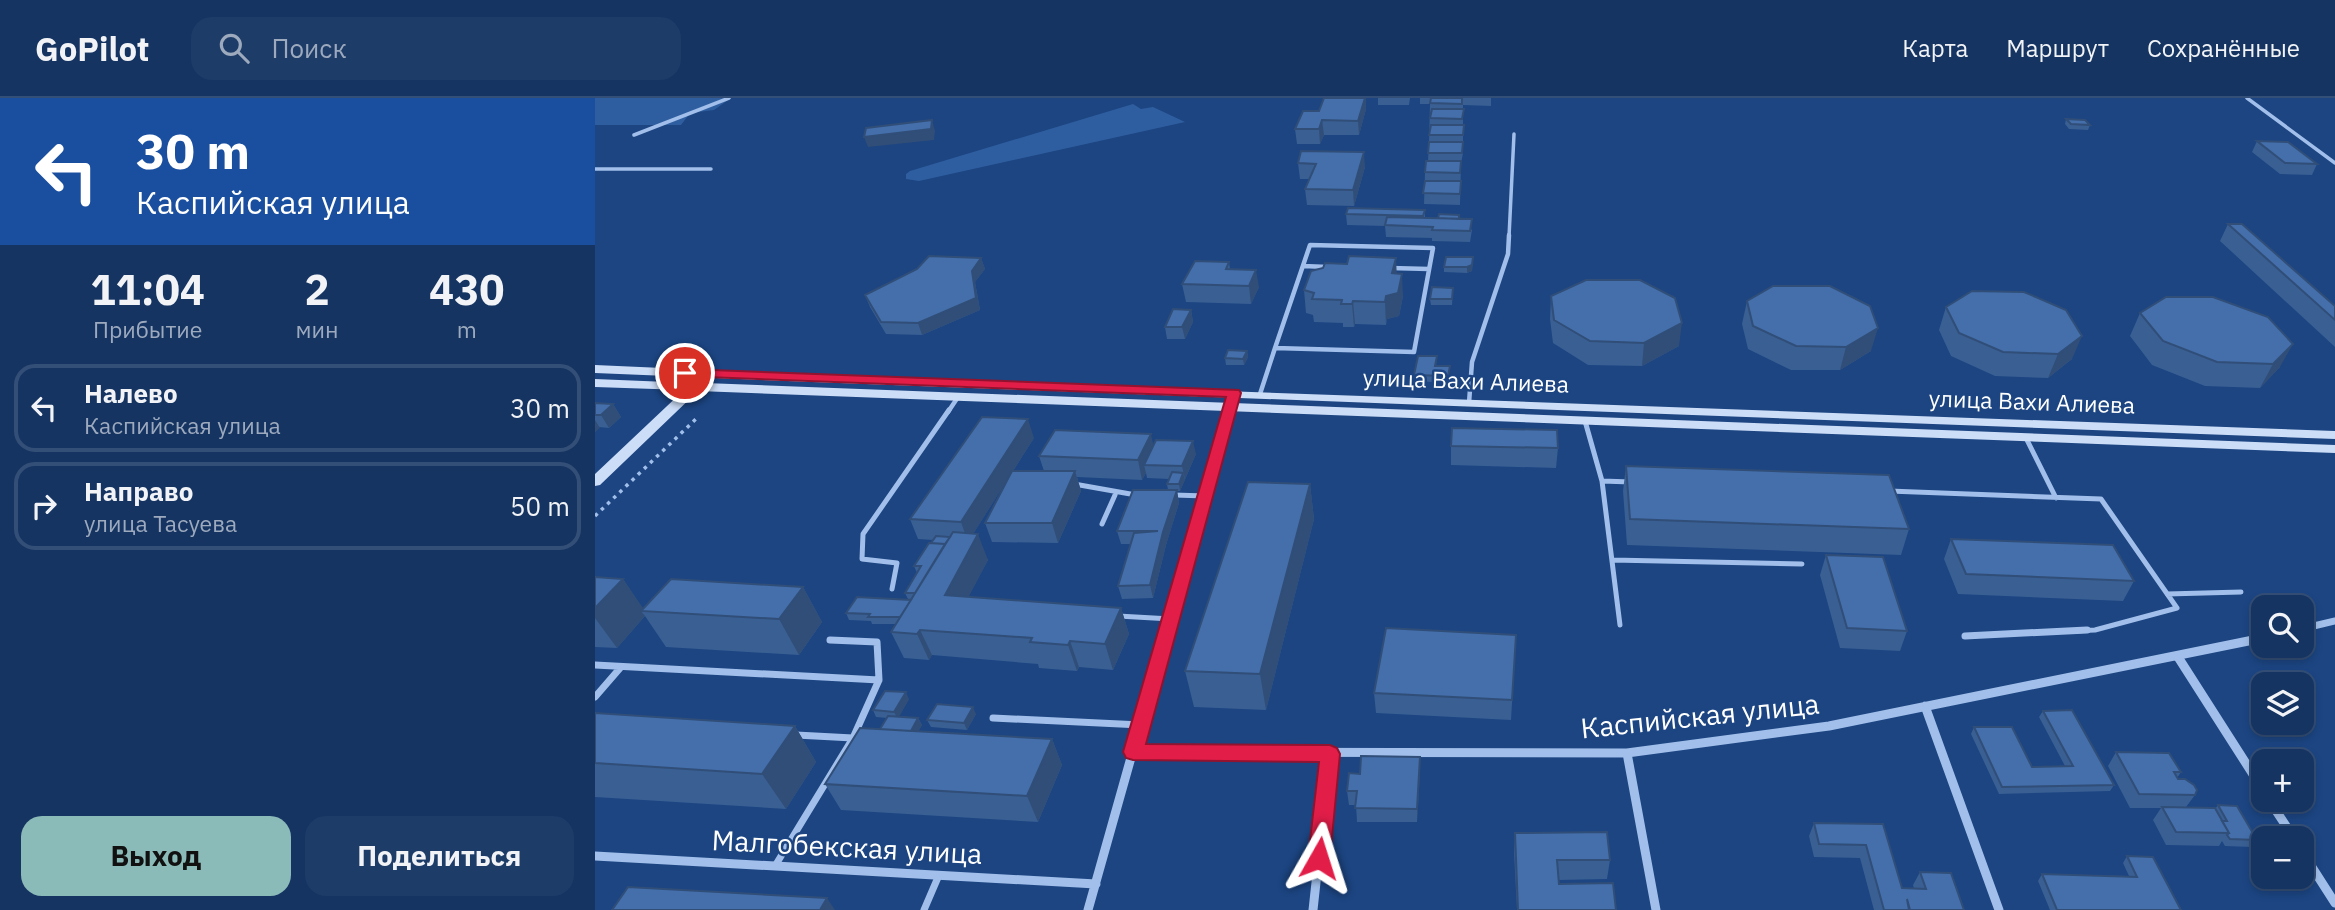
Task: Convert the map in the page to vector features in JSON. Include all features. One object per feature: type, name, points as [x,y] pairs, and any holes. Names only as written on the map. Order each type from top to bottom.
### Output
[{"type":"main road","name":"улица Вахи Алиева","points":[[595,369],[2335,435]]},
{"type":"main road","points":[[595,482],[707,374]]},
{"type":"main road","name":"улица Вахи Алиева","points":[[595,383],[2335,449]]},
{"type":"street","points":[[1088,910],[1234,393]]},
{"type":"street","points":[[2314,626],[2335,621]]},
{"type":"street","name":"Каспийская улица","points":[[1133,752],[1627,753],[1829,726],[2251,641]]},
{"type":"street","points":[[2178,657],[2251,771]]},
{"type":"street","points":[[1925,706],[1999,910]]},
{"type":"street","points":[[1627,753],[1656,910]]},
{"type":"street","points":[[1313,910],[1330,754]]},
{"type":"street","name":"Малгобекская улица","points":[[595,856],[1096,884]]},
{"type":"street","points":[[2314,870],[2335,903]]},
{"type":"lane","points":[[634,135],[729,98]]},
{"type":"lane","points":[[2247,98],[2335,163]]},
{"type":"lane","points":[[1469,403],[1472,362],[1508,254],[1514,134]]},
{"type":"lane","points":[[595,169],[711,169]]},
{"type":"lane","points":[[1260,394],[1275,348],[1310,245],[1433,248],[1414,352],[1275,348]]},
{"type":"lane","points":[[1303,266],[1341,267]]},
{"type":"lane","points":[[1378,268],[1429,269]]},
{"type":"lane","points":[[892,589],[897,563],[862,559],[863,534],[958,397]]},
{"type":"lane","points":[[1585,421],[1602,481],[1619,625]]},
{"type":"lane","points":[[2026,438],[2056,498]]},
{"type":"lane","points":[[1602,481],[1644,482]]},
{"type":"lane","points":[[1061,484],[1086,485],[1115,495],[1141,495]]},
{"type":"lane","points":[[1877,491],[2101,499],[2177,608],[2095,630],[1965,636]]},
{"type":"lane","points":[[1102,524],[1115,495]]},
{"type":"lane","points":[[1167,495],[1206,496]]},
{"type":"lane","points":[[1612,560],[1802,564]]},
{"type":"lane","points":[[2167,594],[2241,592]]},
{"type":"lane","points":[[1104,615],[1171,619]]},
{"type":"lane","points":[[775,866],[853,738],[879,680],[877,642],[830,640]]},
{"type":"lane","points":[[595,665],[879,680]]},
{"type":"lane","points":[[595,697],[621,667]]},
{"type":"lane","points":[[993,718],[1141,725]]},
{"type":"lane","points":[[785,734],[853,738]]},
{"type":"lane","points":[[924,910],[939,875]]},
{"type":"path","points":[[595,516],[698,416]]},
{"type":"shaded area","points":[[595,98],[731,98],[714,110],[690,113],[681,125],[595,125]]},
{"type":"shaded area","points":[[1133,104],[1141,109],[1153,107],[1185,122],[919,181],[906,179],[906,174],[910,171]]},
{"type":"building","points":[[1324,98],[1365,98],[1358,121],[1322,120],[1319,129],[1295,129],[1303,111],[1319,111]]},
{"type":"building","points":[[1431,98],[1462,98],[1462,104],[1430,103]]},
{"type":"building","points":[[1432,109],[1464,109],[1462,119],[1430,118]]},
{"type":"building","points":[[2066,119],[2085,120],[2090,125],[2071,124]]},
{"type":"building","points":[[932,120],[931,129],[864,137],[866,128]]},
{"type":"building","points":[[1431,125],[1464,125],[1463,135],[1429,135]]},
{"type":"building","points":[[2257,141],[2288,142],[2317,164],[2285,163]]},
{"type":"building","points":[[1429,142],[1463,142],[1462,153],[1428,153]]},
{"type":"building","points":[[1301,151],[1364,152],[1353,190],[1305,189],[1316,164],[1298,163]]},
{"type":"building","points":[[1426,161],[1461,161],[1460,173],[1425,172]]},
{"type":"building","points":[[1425,181],[1461,181],[1460,194],[1423,193]]},
{"type":"building","points":[[1348,208],[1425,210],[1423,216],[1346,214]]},
{"type":"building","points":[[1439,214],[1459,215],[1459,219],[1438,218]]},
{"type":"building","points":[[1387,217],[1472,219],[1470,231],[1385,225]]},
{"type":"building","points":[[2228,224],[2242,224],[2335,306],[2335,320]]},
{"type":"building","points":[[929,256],[981,258],[972,271],[976,298],[918,323],[881,322],[865,295],[917,269]]},
{"type":"building","points":[[1349,256],[1396,258],[1392,273],[1402,274],[1398,293],[1386,296],[1385,302],[1353,301],[1352,304],[1341,304],[1342,300],[1312,299],[1314,293],[1304,290],[1311,271],[1323,268],[1325,263],[1347,264]]},
{"type":"building","points":[[1446,257],[1473,257],[1472,265],[1444,267]]},
{"type":"building","points":[[1195,261],[1229,262],[1226,269],[1256,270],[1249,286],[1182,284]]},
{"type":"building","points":[[1586,280],[1640,280],[1675,298],[1682,323],[1644,343],[1590,341],[1554,320],[1551,296]]},
{"type":"building","points":[[1773,286],[1830,286],[1870,306],[1878,328],[1846,347],[1796,346],[1753,326],[1747,301]]},
{"type":"building","points":[[1432,287],[1453,288],[1452,299],[1430,299]]},
{"type":"building","points":[[1972,291],[2024,292],[2066,310],[2082,336],[2058,354],[2003,352],[1959,333],[1946,307]]},
{"type":"building","points":[[2166,297],[2213,297],[2268,317],[2293,344],[2273,364],[2217,362],[2163,341],[2140,313]]},
{"type":"building","points":[[1173,309],[1191,310],[1182,327],[1165,327]]},
{"type":"building","points":[[1228,350],[1247,351],[1243,359],[1225,358]]},
{"type":"building","points":[[1418,356],[1437,356],[1435,366],[1450,366],[1448,376],[1414,375]]},
{"type":"building","points":[[595,403],[613,404],[601,415],[595,415]]},
{"type":"building","points":[[982,417],[1028,419],[961,522],[910,519]]},
{"type":"building","points":[[1452,428],[1557,430],[1558,448],[1451,446]]},
{"type":"building","points":[[1055,430],[1151,434],[1138,460],[1039,456]]},
{"type":"building","points":[[1156,440],[1193,441],[1182,466],[1144,465]]},
{"type":"building","points":[[1626,466],[1889,475],[1909,529],[1630,519]]},
{"type":"building","points":[[1012,471],[1075,471],[1052,523],[985,523]]},
{"type":"building","points":[[1172,472],[1183,473],[1179,484],[1167,484]]},
{"type":"building","points":[[1248,482],[1310,484],[1260,674],[1185,671]]},
{"type":"building","points":[[1133,490],[1177,490],[1150,585],[1118,586],[1134,533],[1158,531],[1117,531]]},
{"type":"building","points":[[953,532],[978,534],[945,595],[1121,608],[1105,644],[1070,641],[1068,645],[1030,642],[1032,638],[920,630],[917,634],[891,632]]},
{"type":"building","points":[[936,536],[950,537],[945,544],[931,543]]},
{"type":"building","points":[[1951,539],[2113,545],[2134,581],[1966,574]]},
{"type":"building","points":[[929,543],[945,544],[915,593],[905,593],[921,566],[914,566]]},
{"type":"building","points":[[1826,555],[1883,557],[1907,631],[1847,628]]},
{"type":"building","points":[[595,577],[623,579],[595,608]]},
{"type":"building","points":[[671,579],[803,587],[779,619],[641,611]]},
{"type":"building","points":[[857,597],[911,600],[900,617],[868,617],[870,614],[846,613]]},
{"type":"building","points":[[1386,628],[1516,635],[1512,700],[1374,693]]},
{"type":"building","points":[[885,691],[906,692],[894,712],[873,710]]},
{"type":"building","points":[[937,704],[973,707],[964,723],[927,720]]},
{"type":"building","points":[[2072,710],[2114,785],[2002,787],[1974,727],[2012,727],[2032,767],[2073,766],[2043,711]]},
{"type":"building","points":[[595,713],[795,726],[762,774],[595,763]]},
{"type":"building","points":[[888,716],[918,718],[911,731],[880,729]]},
{"type":"building","points":[[860,728],[1052,739],[1027,796],[825,784]]},
{"type":"building","points":[[2116,752],[2169,753],[2181,772],[2174,772],[2178,779],[2185,779],[2194,785],[2197,790],[2195,795],[2139,794]]},
{"type":"building","points":[[1361,756],[1420,757],[1417,809],[1355,808],[1357,791],[1347,791],[1349,773],[1360,774]]},
{"type":"building","points":[[2218,805],[2237,806],[2251,830],[2251,840],[2230,839],[2222,821],[2227,821]]},
{"type":"building","points":[[2162,807],[2215,808],[2229,833],[2176,832]]},
{"type":"building","points":[[1814,823],[1883,824],[1902,888],[1926,889],[1920,872],[1951,873],[1964,910],[1910,910],[1907,899],[1909,910],[1884,910],[1866,845],[1819,844]]},
{"type":"building","points":[[1607,832],[1610,860],[1557,860],[1559,884],[1613,883],[1616,910],[1518,910],[1515,833]]},
{"type":"building","points":[[2127,856],[2153,857],[2181,910],[2057,910],[2042,874],[2137,877]]},
{"type":"building","points":[[628,887],[827,898],[820,910],[612,910]]},
{"type":"route","points":[[685,373],[895,383],[1234,393],[1133,752],[1330,754],[1319,858]]}]
